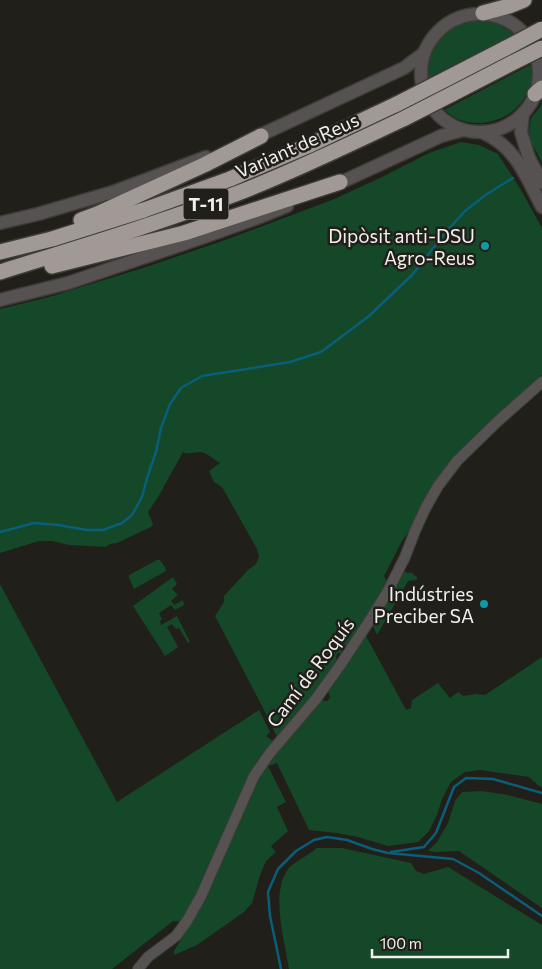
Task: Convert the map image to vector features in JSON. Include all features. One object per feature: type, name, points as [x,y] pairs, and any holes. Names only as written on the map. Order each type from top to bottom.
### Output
[{"type":"highway","points":[[484,13],[524,0]]},
{"type":"highway","name":"Variant de Reus","points":[[0,252],[61,236],[144,210],[230,178],[312,144],[397,104],[542,29]]},
{"type":"highway","name":"Variant de Reus","points":[[0,272],[148,226],[239,192],[320,158],[405,118],[542,48]]},
{"type":"highway","points":[[0,248],[97,214],[204,166],[261,136]]},
{"type":"highway","points":[[0,280],[184,233],[340,182]]},
{"type":"street","points":[[484,13],[512,22],[524,32],[533,45],[539,64],[539,91],[523,113],[511,123],[504,127],[482,132],[463,130],[453,126],[440,116],[425,95],[421,74],[424,53],[430,41],[439,30],[460,17],[484,13]]},
{"type":"street","points":[[0,224],[113,192],[261,136],[404,68],[424,53]]},
{"type":"street","points":[[523,113],[520,132],[529,158],[542,183]]},
{"type":"street","points":[[0,300],[68,283],[257,218],[440,136],[463,130]]},
{"type":"street","points":[[482,132],[497,139],[513,154],[542,207]]},
{"type":"street","name":"Camí de Roquís","points":[[138,969],[148,957],[176,936],[187,921],[201,896],[254,776],[270,753],[321,692],[370,620],[401,566],[425,509],[438,486],[457,461],[496,422],[542,382]]},
{"type":"green space","points":[[471,21],[494,23],[515,34],[428,78],[428,62],[434,47],[443,35],[456,26]]},
{"type":"green space","points":[[532,64],[532,82],[527,95],[520,104],[503,117],[493,121],[471,123],[458,119],[444,110]]},
{"type":"green space","points":[[542,99],[542,163],[531,142],[529,131],[531,118],[541,106]]},
{"type":"green space","points":[[461,142],[479,145],[498,154],[542,228],[542,375],[470,443],[402,541],[384,576],[388,583],[343,654],[338,653],[336,656],[337,663],[317,692],[278,737],[215,616],[224,602],[224,596],[256,564],[259,557],[257,549],[222,487],[214,482],[209,471],[220,463],[211,457],[201,452],[183,452],[148,512],[153,524],[151,527],[117,543],[106,547],[39,541],[0,553],[0,309],[49,297],[225,240],[332,200],[429,153]]},
{"type":"green space","points":[[160,560],[166,571],[134,589],[129,575]]},
{"type":"green space","points":[[404,572],[412,573],[417,577],[417,580],[408,581],[377,635],[372,624]]},
{"type":"green space","points":[[173,577],[177,584],[172,589],[178,595],[171,601],[174,605],[183,600],[184,605],[175,610],[171,605],[159,613],[162,619],[160,621],[161,625],[177,616],[190,642],[188,643],[179,628],[176,629],[172,624],[167,627],[178,647],[165,656],[133,606]]},
{"type":"green space","points":[[0,584],[117,802],[259,710],[270,732],[266,736],[274,742],[182,922],[173,921],[112,969],[0,969]]},
{"type":"green space","points":[[365,634],[406,710],[411,708],[412,700],[438,683],[450,698],[458,692],[463,696],[485,695],[542,657],[542,787],[529,777],[480,770],[465,772],[451,782],[429,831],[418,842],[388,846],[358,837],[309,830],[277,763],[268,766],[286,802],[277,807],[288,831],[271,846],[276,852],[266,861],[252,903],[244,912],[197,945],[174,955],[174,951],[189,926],[255,782],[319,700],[327,701],[330,698],[328,691],[331,685]]},
{"type":"green space","points":[[482,791],[508,795],[542,804],[542,908],[459,851],[428,851],[437,842],[448,823],[455,801],[462,792]]},
{"type":"green space","points":[[317,848],[342,848],[411,863],[416,871],[424,874],[448,867],[542,925],[542,969],[289,969],[280,918],[280,891],[288,869]]},
{"type":"waterway","points":[[0,532],[34,523],[87,530],[103,530],[122,523],[132,515],[142,497],[156,452],[161,428],[170,404],[181,388],[202,376],[290,362],[321,352],[369,316],[412,275],[465,211],[487,194],[513,178]]},
{"type":"waterway","points":[[391,852],[424,847],[436,833],[454,787],[466,778],[493,779],[542,793]]},
{"type":"waterway","points":[[281,969],[270,916],[268,892],[278,869],[296,851],[314,840],[327,837],[347,840],[388,853],[453,859],[479,873],[542,916]]},
{"type":"place","name":"Dipòsit anti-DSU Agro-Reus","points":[[485,246]]},
{"type":"place","name":"Indústries Preciber SA","points":[[484,604]]}]
